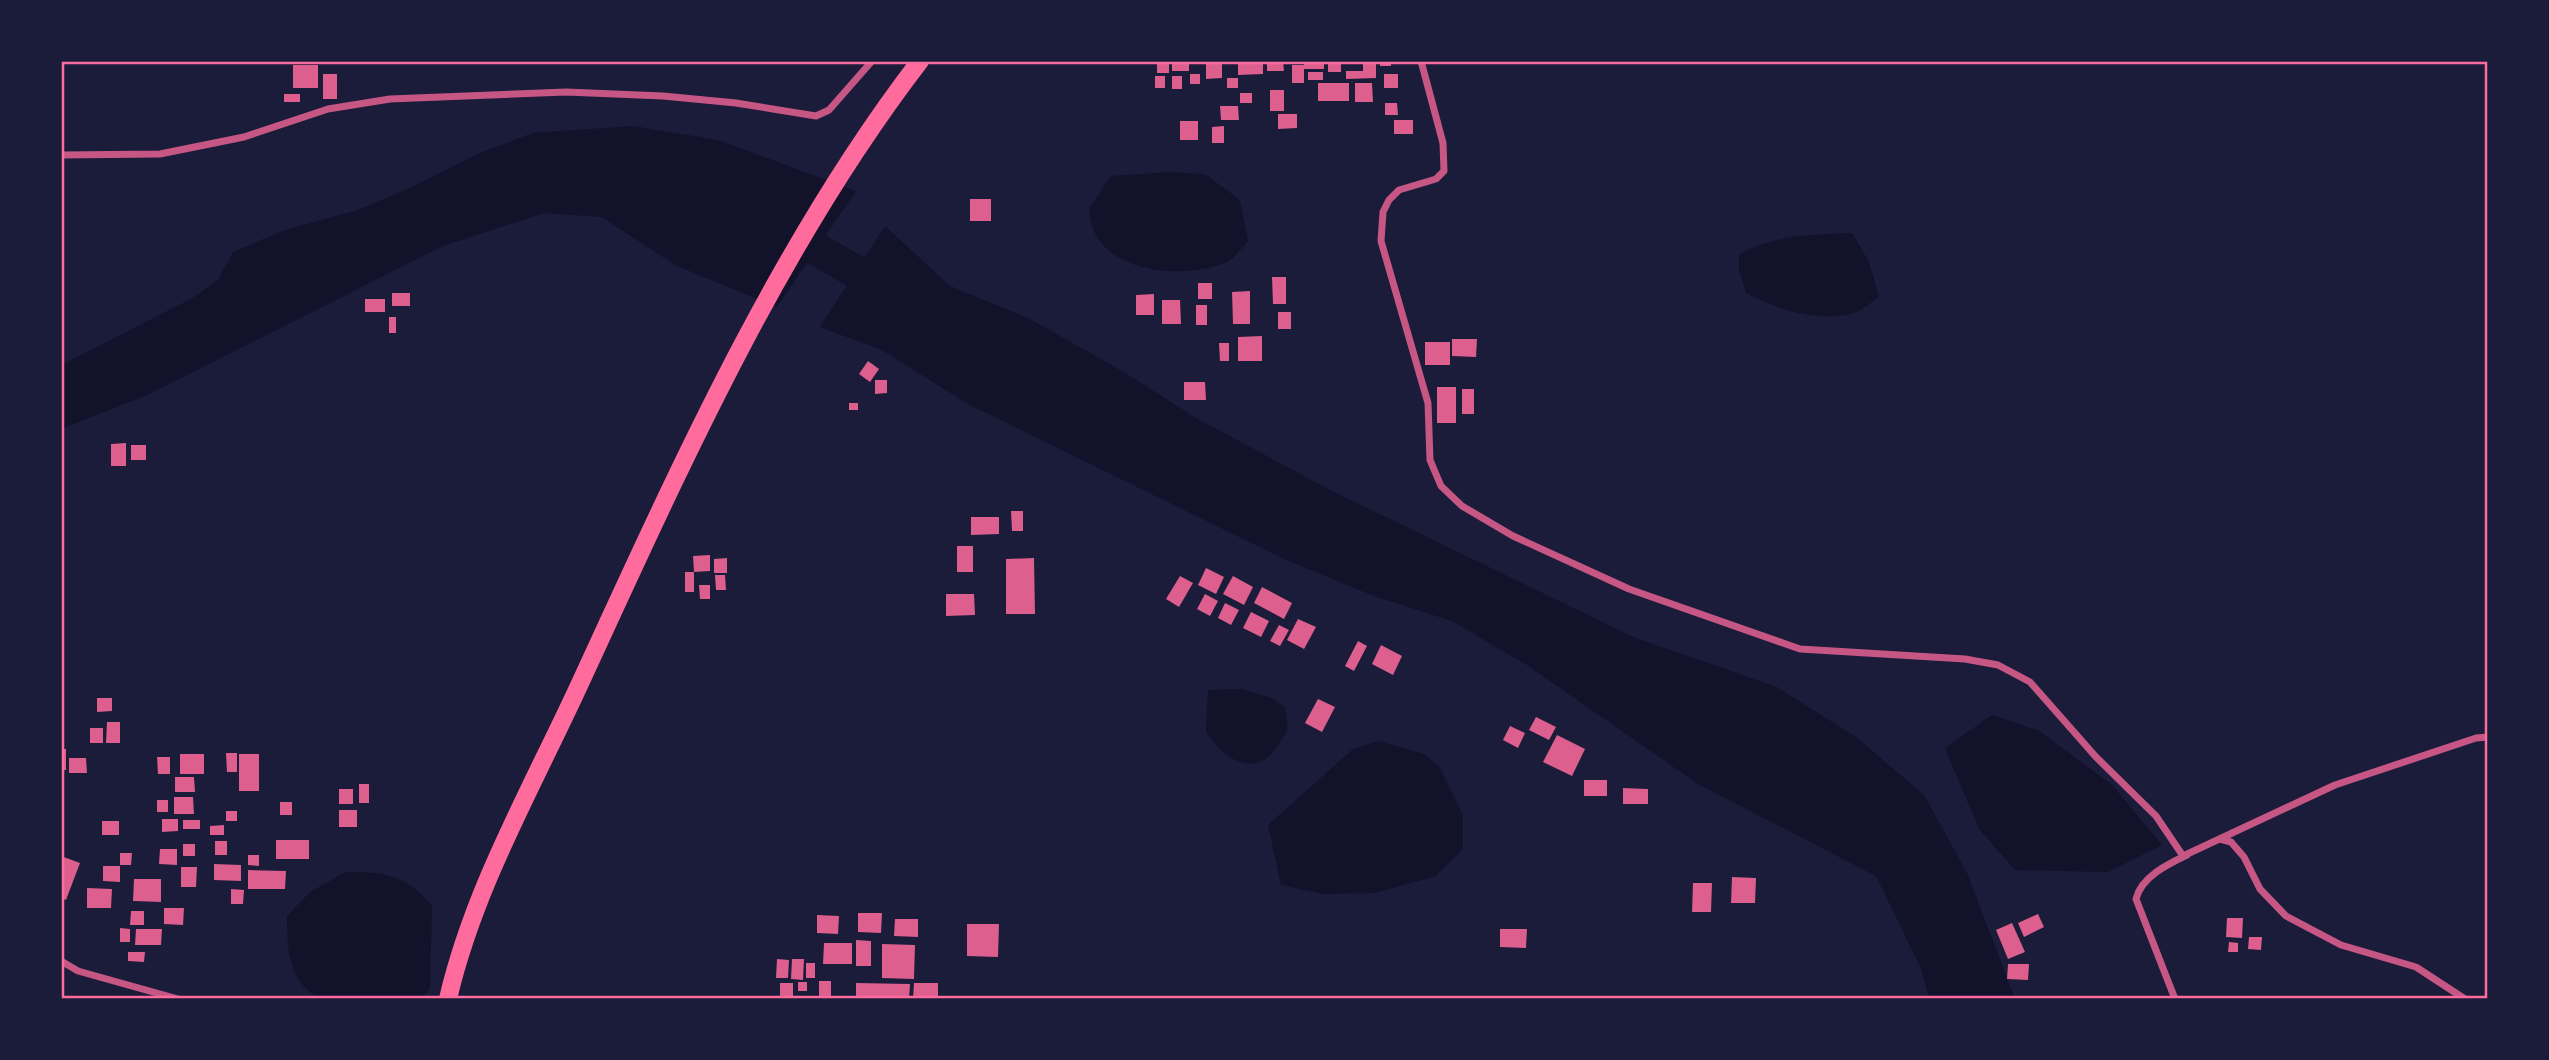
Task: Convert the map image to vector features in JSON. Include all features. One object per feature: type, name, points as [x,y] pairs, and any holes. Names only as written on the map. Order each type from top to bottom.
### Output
[{"type":"main road","points":[[448,999],[457,960],[486,885],[604,631],[757,315],[877,116],[920,61]]},
{"type":"street","points":[[61,155],[160,154],[244,137],[328,110],[390,99],[566,92],[700,99],[816,116],[829,110],[872,61]]},
{"type":"street","points":[[1421,61],[1443,143],[1444,171],[1436,179],[1399,190],[1389,200],[1383,212],[1381,241],[1428,403],[1430,460],[1441,486],[1462,506],[1513,536],[1629,589],[1743,631],[1800,649],[1965,659],[1998,665],[2030,682],[2096,758],[2156,816],[2183,856]]},
{"type":"street","points":[[2175,999],[2136,898],[2138,889],[2151,876],[2183,856],[2335,785],[2476,738],[2488,737]]},
{"type":"street","points":[[2183,856],[2220,839],[2231,842],[2244,857],[2264,894],[2286,916],[2341,945],[2379,959],[2416,967],[2465,999]]},
{"type":"street","points":[[61,961],[78,971],[178,999]]},
{"type":"shaded area","points":[[633,126],[718,140],[856,191],[777,307],[675,265],[602,217],[544,213],[443,246],[145,396],[61,429],[61,365],[191,299],[218,280],[233,252],[285,230],[358,210],[480,153],[533,133]]},
{"type":"shaded area","points":[[1169,172],[1205,174],[1240,200],[1248,241],[1225,263],[1184,271],[1140,266],[1121,259],[1105,247],[1094,230],[1089,209],[1111,176]]},
{"type":"shaded area","points":[[885,226],[950,286],[1030,319],[1127,374],[1196,418],[1330,490],[1633,637],[1777,687],[1856,737],[1924,795],[1967,873],[2015,999],[1929,999],[1921,968],[1876,876],[1698,784],[1527,665],[1452,621],[1374,596],[1284,559],[968,404],[882,350],[820,327]]},
{"type":"shaded area","points":[[1852,233],[1869,262],[1879,297],[1858,311],[1837,316],[1810,315],[1783,309],[1746,293],[1739,270],[1739,255],[1780,239]]},
{"type":"shaded area","points":[[1242,689],[1272,698],[1285,707],[1286,732],[1270,755],[1261,762],[1250,764],[1230,757],[1206,731],[1208,690]]},
{"type":"shaded area","points":[[1992,715],[2039,731],[2112,785],[2162,845],[2108,872],[2015,870],[1979,829],[1945,748]]},
{"type":"shaded area","points":[[1378,741],[1424,754],[1440,768],[1463,815],[1463,849],[1436,876],[1374,893],[1323,894],[1281,885],[1268,825],[1353,749]]},
{"type":"shaded area","points":[[346,872],[394,877],[413,887],[432,905],[430,989],[419,999],[322,999],[311,993],[296,975],[289,952],[287,916],[310,892]]},
{"type":"building","points":[[1157,61],[1169,61],[1169,73],[1157,73]]},
{"type":"building","points":[[1172,61],[1189,61],[1189,71],[1172,71]]},
{"type":"building","points":[[1206,61],[1222,61],[1222,78],[1206,79]]},
{"type":"building","points":[[1238,61],[1263,61],[1263,74],[1238,75]]},
{"type":"building","points":[[1267,61],[1283,61],[1284,71],[1267,71]]},
{"type":"building","points":[[1304,61],[1324,61],[1324,69],[1304,69],[1304,83],[1292,83],[1292,65],[1304,65]]},
{"type":"building","points":[[1328,61],[1341,61],[1341,72],[1328,72]]},
{"type":"building","points":[[1363,61],[1376,61],[1376,78],[1346,79],[1346,71],[1363,71]]},
{"type":"building","points":[[1380,61],[1391,61],[1391,66],[1380,66]]},
{"type":"building","points":[[293,65],[318,65],[318,88],[293,88]]},
{"type":"building","points":[[1308,72],[1323,72],[1323,80],[1308,80]]},
{"type":"building","points":[[323,74],[337,74],[337,99],[323,99]]},
{"type":"building","points":[[1190,74],[1200,74],[1200,84],[1190,84]]},
{"type":"building","points":[[1384,74],[1398,74],[1398,88],[1384,88]]},
{"type":"building","points":[[1155,76],[1165,76],[1165,88],[1155,88]]},
{"type":"building","points":[[1172,76],[1182,76],[1182,89],[1172,89]]},
{"type":"building","points":[[1227,78],[1238,78],[1238,88],[1227,88]]},
{"type":"building","points":[[1318,83],[1349,83],[1349,101],[1318,101]]},
{"type":"building","points":[[1355,83],[1372,83],[1373,102],[1355,102]]},
{"type":"building","points":[[1270,90],[1284,90],[1284,111],[1270,111]]},
{"type":"building","points":[[1240,93],[1252,93],[1252,103],[1240,103]]},
{"type":"building","points":[[284,94],[300,94],[300,102],[284,102]]},
{"type":"building","points":[[1385,103],[1397,103],[1398,115],[1385,115]]},
{"type":"building","points":[[1220,106],[1238,106],[1239,120],[1221,120]]},
{"type":"building","points":[[1278,114],[1297,114],[1297,128],[1278,129]]},
{"type":"building","points":[[1394,120],[1413,120],[1413,134],[1394,134]]},
{"type":"building","points":[[1180,121],[1198,121],[1198,140],[1180,140]]},
{"type":"building","points":[[1224,126],[1224,143],[1212,143],[1212,127]]},
{"type":"building","points":[[970,199],[991,199],[991,221],[970,221]]},
{"type":"building","points":[[1272,277],[1286,277],[1286,304],[1273,304]]},
{"type":"building","points":[[1198,283],[1212,283],[1212,299],[1198,299]]},
{"type":"building","points":[[1250,291],[1250,324],[1233,324],[1232,292]]},
{"type":"building","points":[[392,293],[410,293],[410,306],[392,306]]},
{"type":"building","points":[[1154,294],[1154,315],[1136,315],[1136,295]]},
{"type":"building","points":[[365,299],[385,299],[385,312],[365,312]]},
{"type":"building","points":[[1162,300],[1180,300],[1181,324],[1162,324]]},
{"type":"building","points":[[1196,305],[1207,305],[1207,325],[1196,325]]},
{"type":"building","points":[[1278,312],[1291,312],[1291,329],[1278,329]]},
{"type":"building","points":[[389,317],[396,317],[396,333],[389,333]]},
{"type":"building","points":[[1262,336],[1262,361],[1238,361],[1238,337]]},
{"type":"building","points":[[1452,339],[1477,339],[1476,357],[1452,356]]},
{"type":"building","points":[[1425,342],[1450,342],[1450,365],[1425,365]]},
{"type":"building","points":[[1219,343],[1229,343],[1229,361],[1220,361]]},
{"type":"building","points":[[868,361],[879,369],[870,382],[859,374]]},
{"type":"building","points":[[875,380],[887,380],[887,393],[875,394]]},
{"type":"building","points":[[1184,382],[1205,382],[1206,400],[1184,400]]},
{"type":"building","points":[[1437,387],[1456,387],[1456,423],[1437,423]]},
{"type":"building","points":[[1462,389],[1474,389],[1474,414],[1462,414]]},
{"type":"building","points":[[849,403],[858,403],[858,410],[849,410]]},
{"type":"building","points":[[126,443],[126,466],[111,466],[111,444]]},
{"type":"building","points":[[131,445],[146,445],[146,460],[131,460]]},
{"type":"building","points":[[1011,511],[1023,511],[1023,531],[1012,531]]},
{"type":"building","points":[[971,517],[999,517],[999,534],[971,535]]},
{"type":"building","points":[[957,546],[973,546],[973,572],[957,572]]},
{"type":"building","points":[[710,555],[710,571],[694,572],[693,556]]},
{"type":"building","points":[[727,558],[727,573],[714,573],[714,559]]},
{"type":"building","points":[[1034,558],[1035,614],[1006,614],[1006,559]]},
{"type":"building","points":[[1206,568],[1224,577],[1216,594],[1198,585]]},
{"type":"building","points":[[685,572],[694,572],[694,592],[685,592]]},
{"type":"building","points":[[715,575],[725,575],[726,590],[716,590]]},
{"type":"building","points":[[1180,576],[1193,583],[1179,607],[1166,599]]},
{"type":"building","points":[[1233,576],[1253,587],[1244,605],[1223,594]]},
{"type":"building","points":[[699,585],[710,585],[710,599],[700,599]]},
{"type":"building","points":[[1262,587],[1292,603],[1284,619],[1254,603]]},
{"type":"building","points":[[946,594],[974,594],[975,615],[946,616]]},
{"type":"building","points":[[1205,594],[1218,601],[1210,616],[1197,609]]},
{"type":"building","points":[[1225,603],[1239,610],[1231,625],[1218,618]]},
{"type":"building","points":[[1251,612],[1269,621],[1261,637],[1243,628]]},
{"type":"building","points":[[1298,619],[1316,627],[1304,649],[1287,640]]},
{"type":"building","points":[[1279,625],[1289,630],[1280,646],[1270,641]]},
{"type":"building","points":[[1358,641],[1367,646],[1354,671],[1345,666]]},
{"type":"building","points":[[1381,645],[1402,656],[1393,675],[1372,664]]},
{"type":"building","points":[[97,698],[112,698],[112,711],[97,712]]},
{"type":"building","points":[[1318,699],[1335,707],[1322,732],[1305,723]]},
{"type":"building","points":[[1536,717],[1556,727],[1549,740],[1529,730]]},
{"type":"building","points":[[107,722],[120,722],[120,743],[106,743]]},
{"type":"building","points":[[1510,726],[1525,733],[1518,748],[1503,740]]},
{"type":"building","points":[[90,728],[103,728],[103,743],[90,743]]},
{"type":"building","points":[[1557,735],[1585,749],[1572,776],[1543,762]]},
{"type":"building","points":[[61,749],[66,749],[66,770],[61,770]]},
{"type":"building","points":[[226,753],[237,753],[237,772],[227,772]]},
{"type":"building","points":[[180,754],[204,754],[204,774],[180,774]]},
{"type":"building","points":[[239,754],[259,754],[259,791],[239,791]]},
{"type":"building","points":[[157,757],[170,757],[170,774],[158,774]]},
{"type":"building","points":[[69,758],[86,758],[87,773],[69,773]]},
{"type":"building","points":[[175,777],[194,777],[195,792],[175,792]]},
{"type":"building","points":[[1584,780],[1607,780],[1607,796],[1584,796]]},
{"type":"building","points":[[359,784],[369,784],[369,803],[359,803]]},
{"type":"building","points":[[1623,788],[1648,789],[1648,804],[1623,804]]},
{"type":"building","points":[[339,789],[353,789],[353,804],[339,804]]},
{"type":"building","points":[[174,797],[193,797],[194,814],[174,814]]},
{"type":"building","points":[[157,800],[168,800],[168,812],[157,812]]},
{"type":"building","points":[[280,802],[292,802],[292,815],[280,815]]},
{"type":"building","points":[[339,810],[357,810],[357,827],[339,827]]},
{"type":"building","points":[[226,811],[237,811],[237,821],[226,821]]},
{"type":"building","points":[[162,819],[178,819],[178,831],[162,832]]},
{"type":"building","points":[[183,820],[200,820],[200,829],[183,829]]},
{"type":"building","points":[[102,821],[119,821],[119,835],[102,835]]},
{"type":"building","points":[[224,825],[224,835],[210,835],[210,826]]},
{"type":"building","points":[[276,840],[309,840],[309,859],[276,859]]},
{"type":"building","points":[[215,841],[227,841],[227,855],[215,855]]},
{"type":"building","points":[[183,844],[195,844],[195,856],[183,856]]},
{"type":"building","points":[[160,849],[177,849],[177,865],[159,864]]},
{"type":"building","points":[[120,853],[132,853],[131,865],[120,865]]},
{"type":"building","points":[[248,855],[259,855],[259,866],[248,865]]},
{"type":"building","points":[[61,856],[80,863],[66,900],[61,898]]},
{"type":"building","points":[[214,864],[241,865],[241,881],[214,880]]},
{"type":"building","points":[[103,866],[120,866],[120,882],[103,881]]},
{"type":"building","points":[[181,867],[197,867],[196,887],[181,887]]},
{"type":"building","points":[[248,870],[286,871],[285,889],[248,889]]},
{"type":"building","points":[[1732,877],[1756,878],[1755,903],[1731,903]]},
{"type":"building","points":[[134,879],[161,879],[161,902],[133,901]]},
{"type":"building","points":[[1693,883],[1712,883],[1711,912],[1692,912]]},
{"type":"building","points":[[87,888],[112,889],[111,908],[87,908]]},
{"type":"building","points":[[231,889],[244,890],[243,904],[231,904]]},
{"type":"building","points":[[164,908],[184,908],[183,925],[164,924]]},
{"type":"building","points":[[131,911],[144,911],[144,925],[130,925]]},
{"type":"building","points":[[858,913],[882,913],[881,933],[858,932]]},
{"type":"building","points":[[2038,914],[2044,927],[2024,937],[2018,923]]},
{"type":"building","points":[[817,915],[839,916],[838,934],[817,933]]},
{"type":"building","points":[[2227,918],[2243,918],[2242,938],[2226,937]]},
{"type":"building","points":[[895,919],[918,919],[918,937],[894,936]]},
{"type":"building","points":[[2012,923],[2025,952],[2008,959],[1996,930]]},
{"type":"building","points":[[967,924],[999,924],[998,957],[967,956]]},
{"type":"building","points":[[120,928],[130,929],[130,942],[120,942]]},
{"type":"building","points":[[136,929],[162,929],[161,945],[135,945]]},
{"type":"building","points":[[1500,929],[1527,929],[1526,948],[1500,947]]},
{"type":"building","points":[[2249,937],[2262,937],[2261,950],[2248,949]]},
{"type":"building","points":[[856,940],[871,941],[871,966],[856,966]]},
{"type":"building","points":[[2229,942],[2238,943],[2238,952],[2228,952]]},
{"type":"building","points":[[824,943],[852,943],[852,964],[823,964]]},
{"type":"building","points":[[882,944],[915,945],[914,979],[882,978]]},
{"type":"building","points":[[128,952],[145,952],[144,962],[128,961]]},
{"type":"building","points":[[777,959],[789,960],[788,978],[776,978]]},
{"type":"building","points":[[792,959],[804,959],[803,980],[791,979]]},
{"type":"building","points":[[806,963],[815,963],[815,978],[806,978]]},
{"type":"building","points":[[2008,964],[2029,964],[2028,980],[2007,979]]},
{"type":"building","points":[[819,981],[831,981],[831,999],[819,999]]},
{"type":"building","points":[[798,982],[807,982],[807,991],[798,991]]},
{"type":"building","points":[[780,983],[793,983],[793,999],[780,999]]},
{"type":"building","points":[[856,983],[910,984],[909,999],[856,999]]},
{"type":"building","points":[[914,983],[938,983],[938,999],[913,999]]},
{"type":"waterway","points":[[776,226],[893,293]]}]
